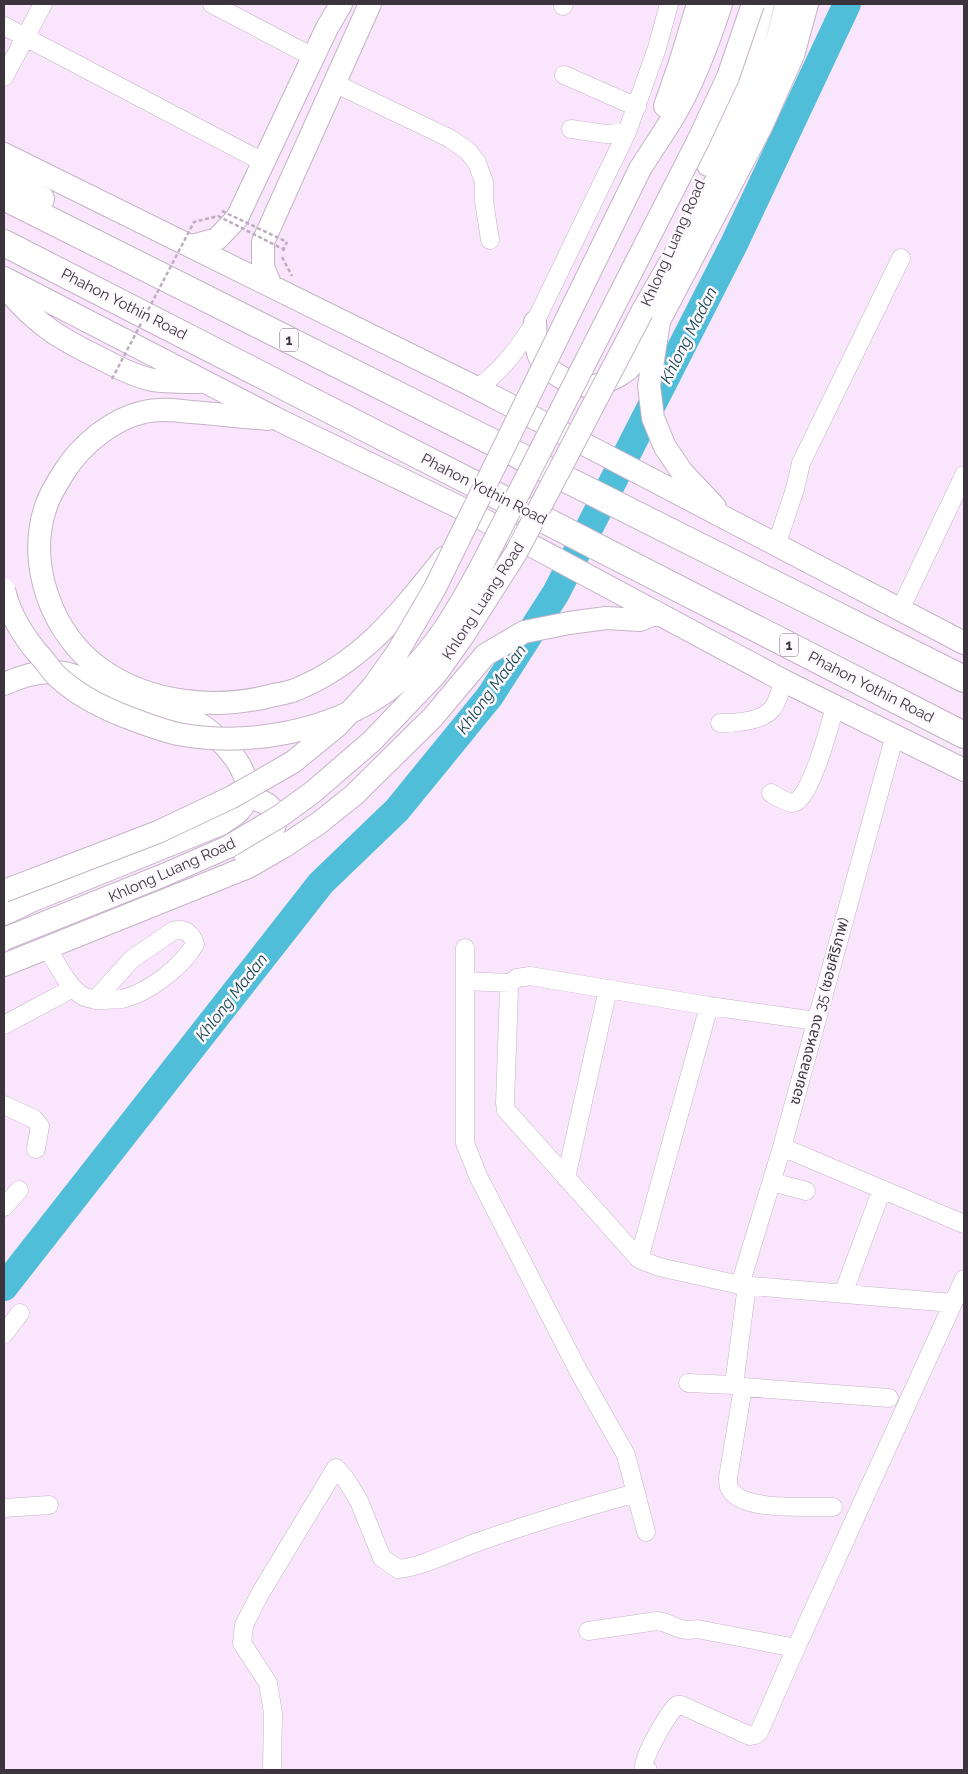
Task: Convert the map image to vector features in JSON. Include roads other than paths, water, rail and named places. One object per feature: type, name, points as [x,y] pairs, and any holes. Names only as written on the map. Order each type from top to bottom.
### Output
[{"type":"highway","points":[[4,176],[57,209],[68,221],[73,231]]},
{"type":"highway","name":"1","points":[[4,197],[964,679]]},
{"type":"highway","name":"Phahon Yothin Road","points":[[4,243],[964,735]]},
{"type":"main road","points":[[327,28],[334,4]]},
{"type":"main road","points":[[192,246],[217,238],[237,218],[327,28],[341,4]]},
{"type":"main road","points":[[271,286],[263,267],[263,242],[370,4]]},
{"type":"main road","points":[[4,891],[158,832],[232,797],[293,762],[337,726],[372,688],[416,623],[435,588],[452,548],[640,169],[680,63],[698,4]]},
{"type":"main road","points":[[640,169],[683,98],[706,48],[721,4]]},
{"type":"main road","points":[[4,590],[6,599],[22,632],[58,677],[76,692],[96,704],[138,722],[171,732],[224,738],[245,738],[288,732],[348,712],[388,689],[433,646],[458,610],[698,141],[728,77],[753,4]]},
{"type":"main road","name":"Khlong Luang Road","points":[[4,939],[131,889],[228,847],[280,816],[313,792],[372,741],[436,674],[463,636],[516,553],[651,316],[738,94],[755,43],[763,4]]},
{"type":"main road","points":[[536,322],[536,346],[539,356],[544,364],[553,372],[572,382],[592,386],[618,376],[631,366],[651,316],[767,71],[780,33],[786,4]]},
{"type":"main road","points":[[728,520],[682,472],[665,447],[653,418],[649,386],[651,316],[761,127],[793,56],[807,4]]},
{"type":"main road","points":[[268,153],[301,159]]},
{"type":"main road","points":[[4,154],[477,388],[964,643]]},
{"type":"main road","name":"Phahon Yothin Road","points":[[4,278],[281,421],[469,512],[657,614],[964,770]]},
{"type":"main road","points":[[4,285],[27,312],[46,329],[65,341],[126,372],[155,380],[208,383]]},
{"type":"main road","points":[[281,421],[176,410],[144,412],[125,418],[104,431],[71,461],[52,490],[42,524],[40,556],[42,578],[47,597],[62,627],[88,658],[101,670],[142,690],[212,704],[251,701],[293,691],[324,676],[358,654],[386,628],[452,548]]},
{"type":"main road","points":[[4,965],[248,867],[283,847],[319,823],[354,795],[433,717],[485,654],[524,632],[606,618],[640,620],[657,614]]},
{"type":"main road","points":[[4,684],[28,675],[55,672],[78,676],[123,698],[195,722],[215,735],[232,753],[243,771],[247,792],[240,810],[221,824],[4,914]]},
{"type":"main road","points":[[180,895],[268,838],[273,832],[276,815],[273,809],[261,800],[246,797]]},
{"type":"street","points":[[4,77],[43,4]]},
{"type":"street","points":[[212,4],[313,57]]},
{"type":"street","points":[[477,388],[503,366],[536,322],[627,132],[658,48],[668,4]]},
{"type":"street","points":[[4,26],[24,38],[268,153]]},
{"type":"street","points":[[564,75],[637,107]]},
{"type":"street","points":[[334,83],[449,138],[468,151],[477,163],[484,182],[484,201],[490,240]]},
{"type":"street","points":[[571,129],[606,134],[627,132]]},
{"type":"street","points":[[776,546],[795,490],[801,463],[901,258]]},
{"type":"street","points":[[900,610],[964,475]]},
{"type":"street","points":[[720,723],[754,720],[772,709],[784,680]]},
{"type":"street","points":[[771,793],[790,802],[795,802],[800,798],[814,775],[825,745],[835,706]]},
{"type":"street","name":"ซอยคลองหลวง 35 (ซอยศิริภาพ)","points":[[833,1507],[756,1504],[737,1498],[729,1489],[728,1478],[738,1386],[744,1285],[895,735]]},
{"type":"street","points":[[47,948],[73,988],[83,996],[96,1000],[121,999],[142,992],[169,973],[190,952],[195,944],[192,936],[179,930],[173,931],[132,959],[96,1000]]},
{"type":"street","points":[[465,948],[465,1130],[468,1151],[478,1176],[516,1246],[545,1307],[626,1455],[646,1532]]},
{"type":"street","points":[[466,981],[510,983],[517,978],[530,976],[709,1006],[816,1021]]},
{"type":"street","points":[[510,983],[506,1110],[639,1259],[659,1267],[744,1285],[952,1303]]},
{"type":"street","points":[[4,1025],[73,988]]},
{"type":"street","points":[[566,1178],[608,989]]},
{"type":"street","points":[[639,1259],[709,1006]]},
{"type":"street","points":[[4,1105],[34,1119],[40,1126],[36,1149]]},
{"type":"street","points":[[782,1147],[964,1224]]},
{"type":"street","points":[[772,1182],[806,1191]]},
{"type":"street","points":[[843,1294],[882,1189]]},
{"type":"street","points":[[4,1207],[19,1190]]},
{"type":"street","points":[[648,1770],[644,1768],[645,1761],[660,1729],[677,1706],[681,1705],[750,1736],[756,1735],[759,1732],[964,1279]]},
{"type":"street","points":[[4,1334],[20,1313]]},
{"type":"street","points":[[688,1383],[889,1398]]},
{"type":"street","points":[[272,1770],[273,1713],[268,1683],[242,1643],[244,1625],[261,1592],[336,1468],[345,1478],[359,1502],[382,1558],[398,1569],[412,1567],[563,1512],[636,1493]]},
{"type":"street","points":[[4,1508],[49,1505]]},
{"type":"street","points":[[588,1631],[657,1621],[683,1630],[697,1629],[796,1648]]},
{"type":"waterway","name":"Khlong Madan","points":[[4,1287],[321,883],[397,810],[490,696],[556,593],[734,244],[847,4]]}]
